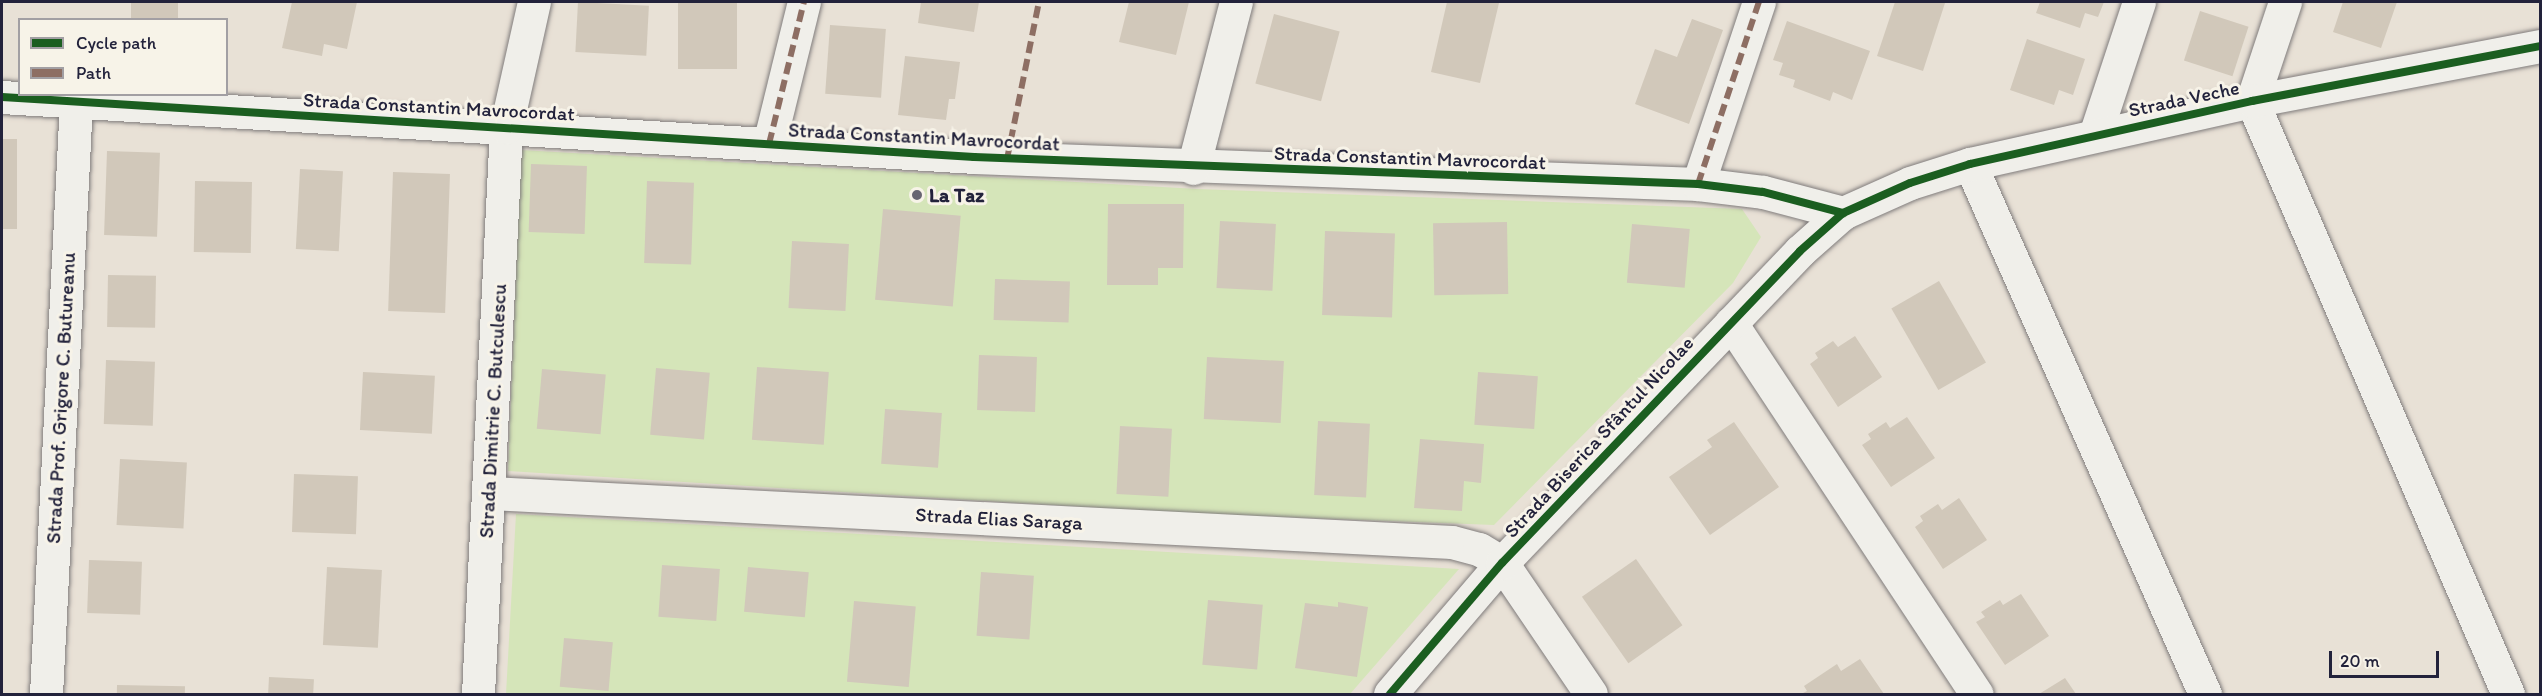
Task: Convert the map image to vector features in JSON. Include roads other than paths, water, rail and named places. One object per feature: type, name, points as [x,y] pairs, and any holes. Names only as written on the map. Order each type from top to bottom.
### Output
[{"type":"street","name":"Strada Constantin Mavrocordat","points":[[506,127],[534,2]]},
{"type":"street","name":"Strada Constantin Mavrocordat","points":[[770,144],[804,2]]},
{"type":"street","points":[[1193,168],[1236,2]]},
{"type":"street","points":[[1698,184],[1759,2]]},
{"type":"street","points":[[2095,135],[2139,2]]},
{"type":"street","points":[[2284,2],[2252,101],[2508,694]]},
{"type":"street","name":"Strada Veche","points":[[1843,213],[1910,183],[1970,164],[2252,101],[2541,46]]},
{"type":"street","name":"Strada Constantin Mavrocordat","points":[[2,97],[1193,168],[1698,184],[1763,192],[1843,213]]},
{"type":"street","name":"Strada Prof. Grigore C. Butureanu","points":[[45,694],[76,101]]},
{"type":"street","name":"Strada Dimitrie C. Butculescu","points":[[478,694],[490,493],[506,127]]},
{"type":"street","points":[[1970,164],[2205,694]]},
{"type":"street","name":"Strada Biserica Sfântul Nicolae","points":[[1390,694],[1502,564],[1731,323],[1843,213]]},
{"type":"street","points":[[1731,323],[1977,694]]},
{"type":"street","name":"Strada Elias Saraga","points":[[490,493],[1452,542],[1479,549],[1502,564]]},
{"type":"street","points":[[1502,564],[1591,694]]},
{"type":"place","name":"La Taz","points":[[917,195]]}]
